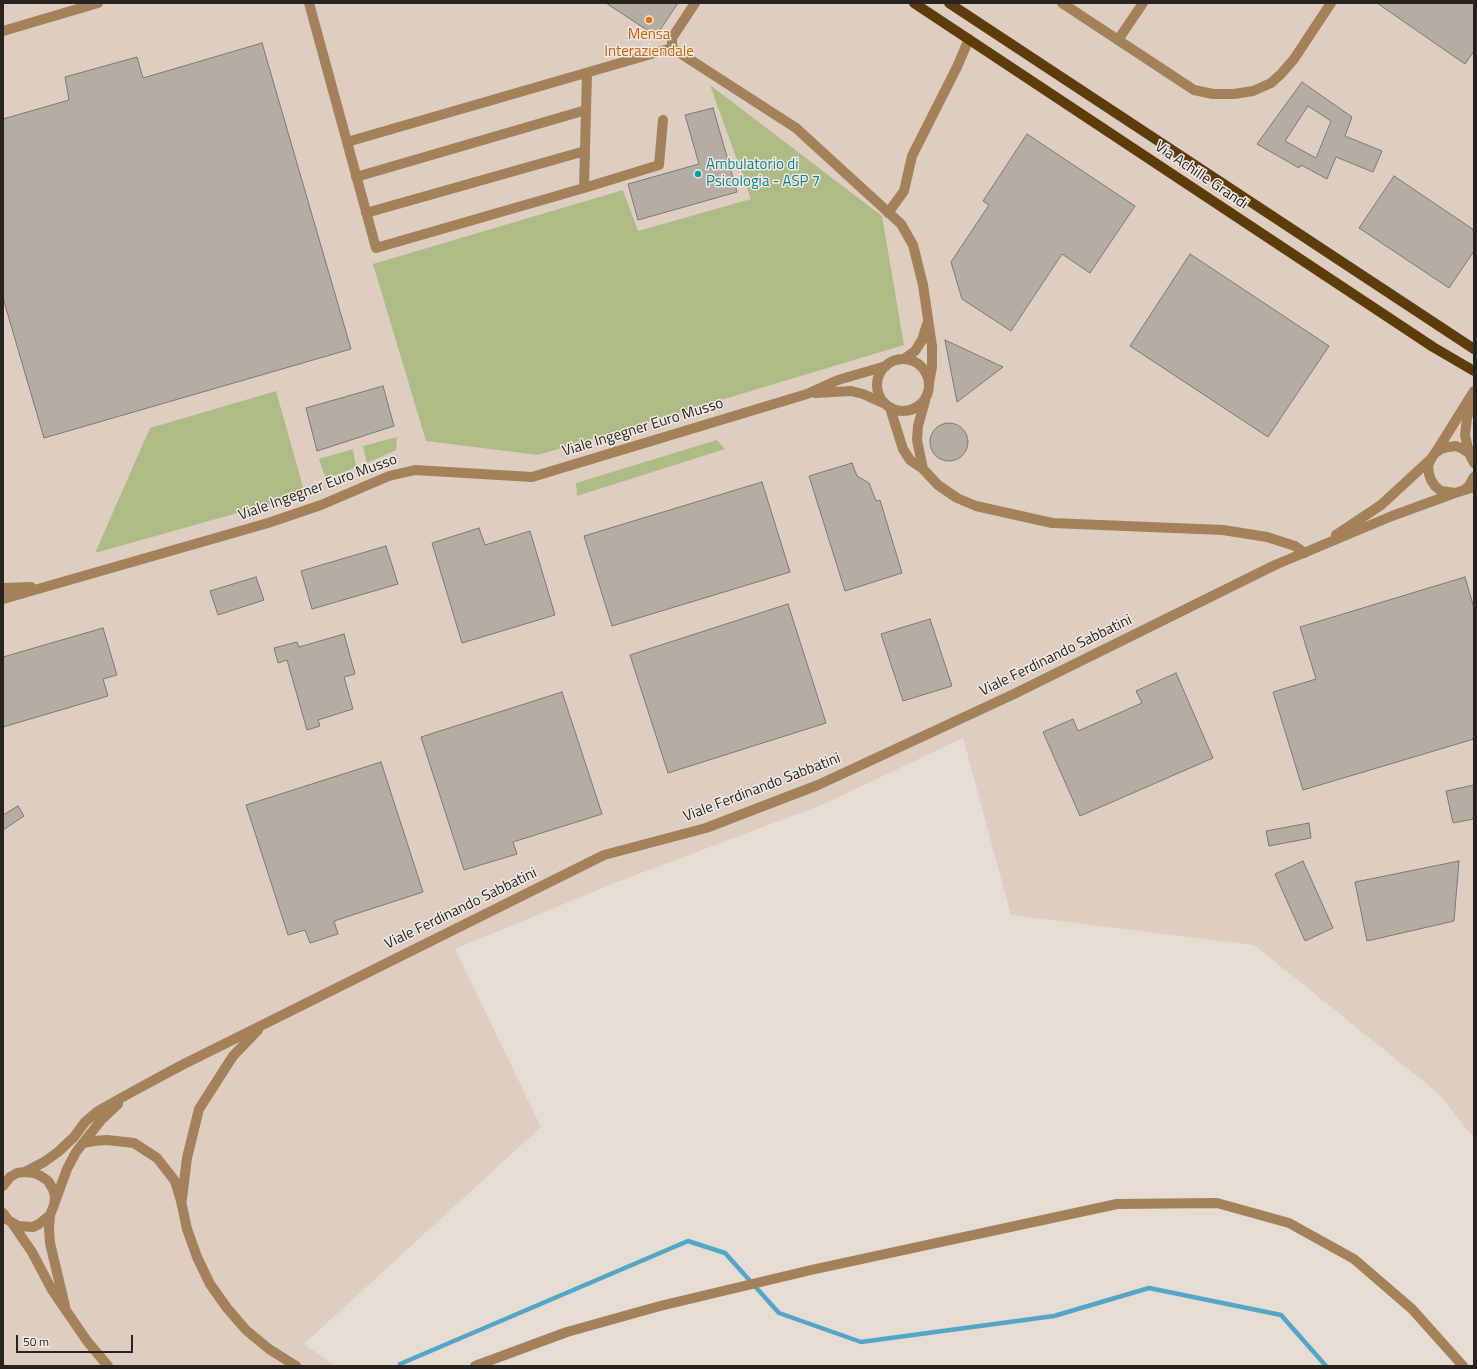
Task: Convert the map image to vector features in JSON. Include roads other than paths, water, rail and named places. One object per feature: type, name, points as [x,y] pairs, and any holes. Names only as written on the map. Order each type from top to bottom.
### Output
[{"type":"main road","name":"Via Achille Grandi","points":[[914,3],[1433,347],[1474,371]]},
{"type":"main road","name":"Via Achille Grandi","points":[[949,3],[1474,349]]},
{"type":"street","points":[[3,31],[98,3]]},
{"type":"street","points":[[309,3],[376,248],[659,165],[663,120]]},
{"type":"street","points":[[672,48],[672,38],[695,3]]},
{"type":"street","points":[[1062,3],[1194,90],[1220,94],[1234,94],[1253,91],[1272,83],[1282,74],[1294,59],[1331,3]]},
{"type":"street","points":[[1118,40],[1143,3]]},
{"type":"street","points":[[888,213],[904,191],[912,156],[957,68],[969,39]]},
{"type":"street","points":[[347,142],[672,48],[796,128],[901,224],[913,245],[923,285],[932,346],[932,366],[929,383]]},
{"type":"street","points":[[584,188],[587,73]]},
{"type":"street","points":[[356,177],[586,110]]},
{"type":"street","points":[[366,213],[585,151]]},
{"type":"street","points":[[904,359],[916,350],[922,340],[928,320]]},
{"type":"street","points":[[923,469],[916,440],[918,426],[929,391],[928,376],[924,369],[912,361],[904,359],[892,361],[880,372],[877,384],[879,396],[886,405],[903,449],[910,460],[923,469],[938,485],[957,498],[976,506],[1052,523],[1223,530],[1267,537],[1295,546],[1305,553]]},
{"type":"street","points":[[807,394],[838,380],[886,366]]},
{"type":"street","points":[[807,394],[851,391],[863,394],[897,411],[906,412],[914,410],[926,399]]},
{"type":"street","points":[[1474,391],[1428,466],[1428,474],[1435,486],[1441,491],[1459,492],[1468,487],[1474,477]]},
{"type":"street","name":"Viale Ingegner Euro Musso","points":[[3,599],[268,523],[321,506],[389,476],[415,470],[532,478],[807,394]]},
{"type":"street","points":[[1472,459],[1465,435],[1467,418],[1474,396]]},
{"type":"street","points":[[1317,547],[1380,505],[1441,449],[1456,446],[1463,449],[1472,459]]},
{"type":"street","points":[[1317,547],[1392,516],[1474,487]]},
{"type":"street","name":"Viale Ferdinando Sabbatini","points":[[130,1093],[182,1065],[604,855],[706,828],[818,785],[1014,694],[1275,565],[1317,547]]},
{"type":"street","points":[[3,588],[47,586]]},
{"type":"street","points":[[181,1201],[187,1158],[199,1109],[233,1056],[264,1024]]},
{"type":"street","points":[[6,1217],[18,1226],[33,1226],[45,1220],[52,1210],[67,1169],[76,1152],[102,1119],[130,1093]]},
{"type":"street","points":[[3,1186],[6,1178],[25,1172],[44,1162],[58,1152],[74,1137],[85,1122],[98,1111],[130,1093]]},
{"type":"street","points":[[83,1143],[107,1140],[134,1143],[157,1158],[175,1181],[187,1230],[197,1257],[210,1284],[227,1308],[246,1330],[269,1349],[294,1366]]},
{"type":"street","points":[[25,1172],[42,1176],[48,1181],[53,1189],[55,1197],[49,1228],[50,1243],[66,1310]]},
{"type":"street","points":[[475,1366],[567,1332],[660,1306],[811,1270],[1117,1204],[1217,1203],[1288,1223],[1354,1259],[1412,1309],[1463,1366]]},
{"type":"street","points":[[6,1217],[32,1252],[52,1290],[87,1341],[108,1366]]},
{"type":"waterway","points":[[400,1364],[688,1241],[725,1253],[779,1313],[861,1342],[1054,1316],[1149,1288],[1281,1315],[1326,1366]]},
{"type":"place","name":"Mensa Interaziendale","points":[[649,20]]},
{"type":"place","name":"Ambulatorio di Psicologia - ASP 7","points":[[698,174]]}]
